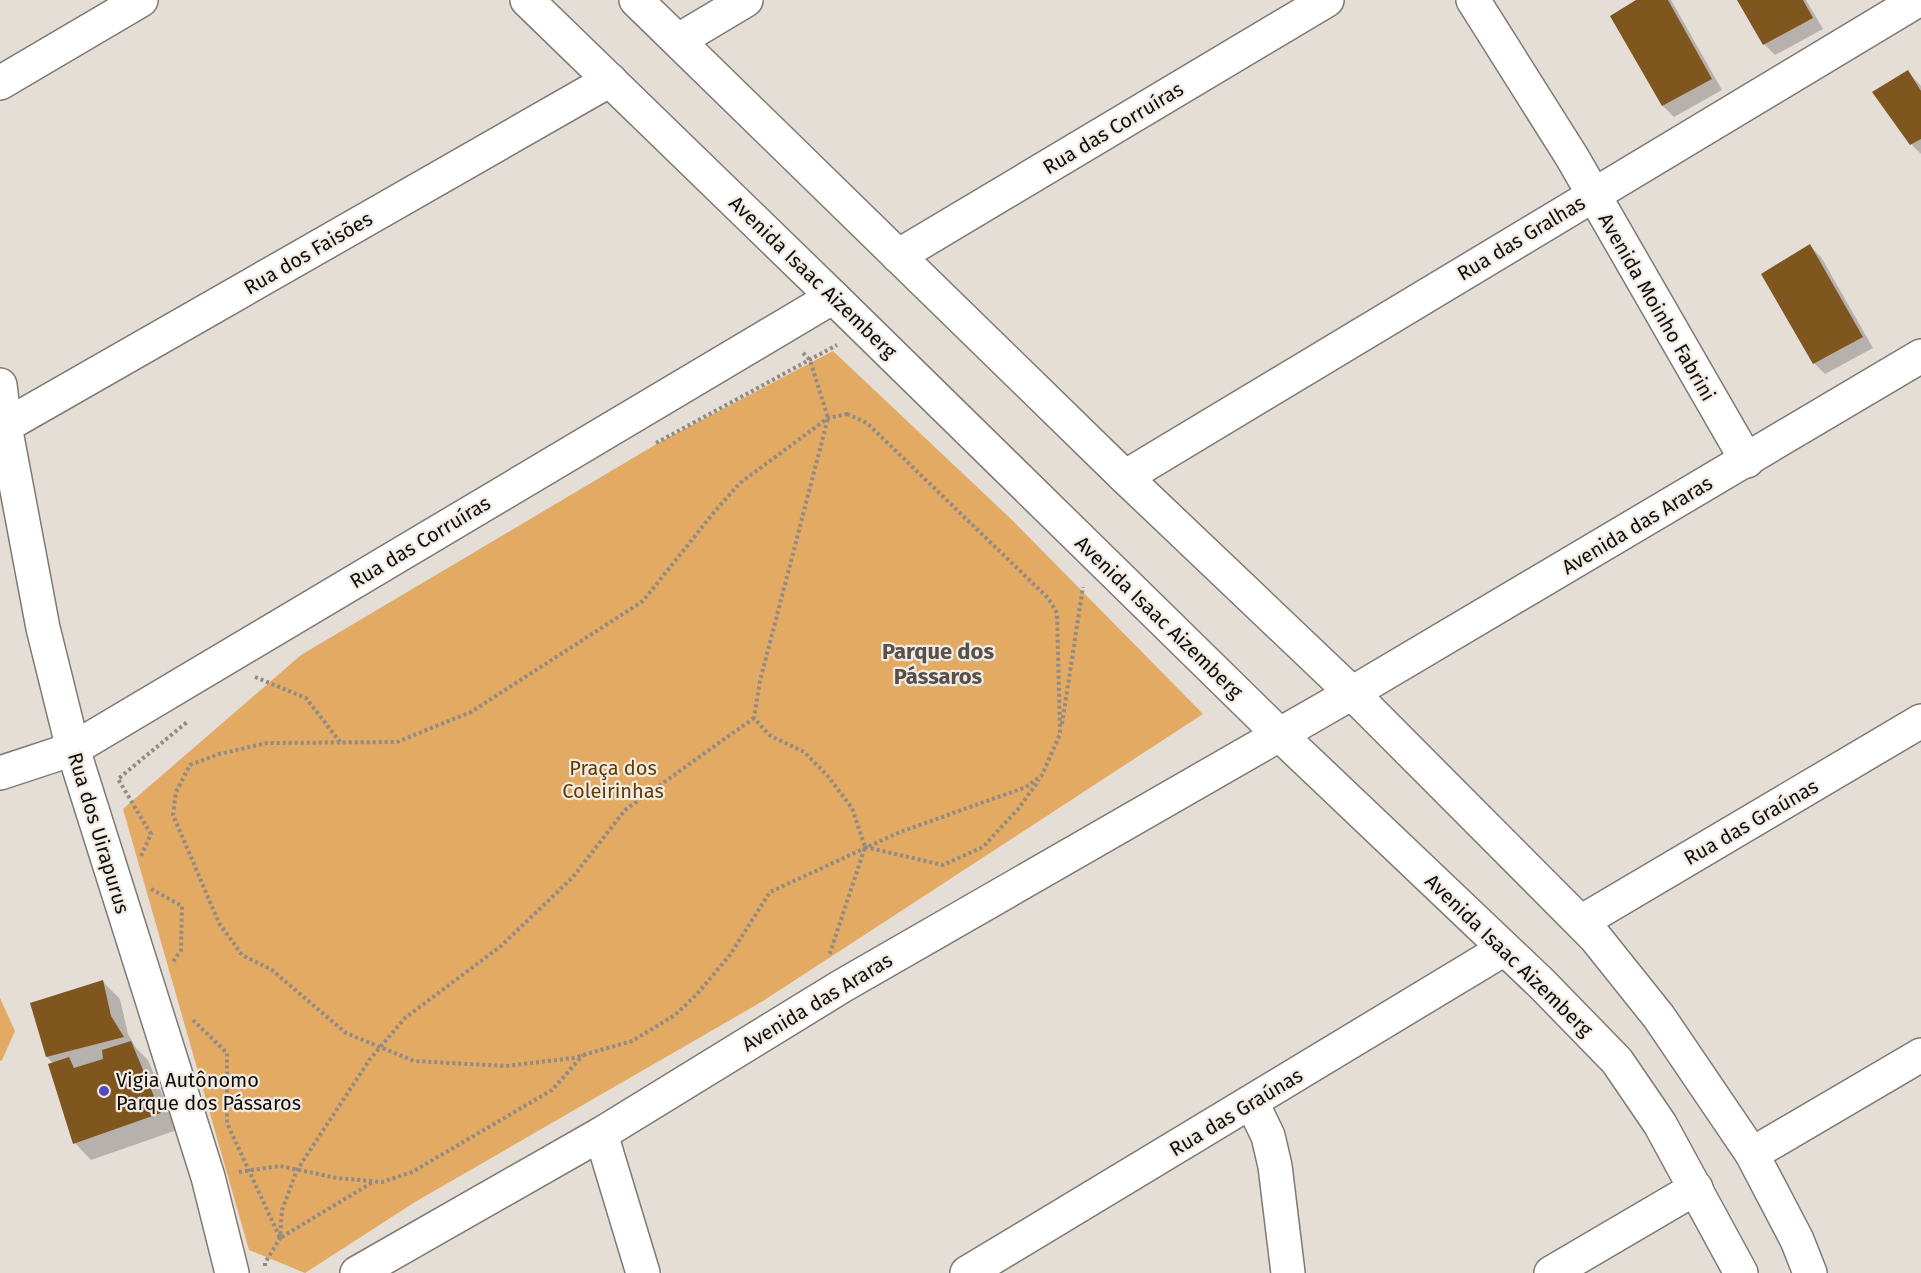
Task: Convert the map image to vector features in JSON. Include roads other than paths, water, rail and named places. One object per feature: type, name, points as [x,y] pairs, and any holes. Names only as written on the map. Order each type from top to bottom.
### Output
[{"type":"street","points":[[0,83],[141,0]]},
{"type":"street","name":"Avenida Isaac Aizemberg","points":[[527,0],[1279,734],[1542,984],[1617,1061],[1660,1124],[1742,1273]]},
{"type":"street","points":[[636,0],[1125,477],[1352,693],[1596,937],[1659,1017],[1752,1154],[1797,1240],[1810,1273]]},
{"type":"street","points":[[678,40],[746,0]]},
{"type":"street","name":"Rua das Corruíras","points":[[898,256],[1327,0]]},
{"type":"street","name":"Avenida Moinho Fabrini","points":[[1473,0],[1572,158],[1747,461]]},
{"type":"street","name":"Rua das Gralhas","points":[[1125,477],[1918,0]]},
{"type":"street","name":"Rua dos Faisões","points":[[5,426],[610,80]]},
{"type":"street","name":"Rua das Corruíras","points":[[0,773],[73,749],[833,297]]},
{"type":"street","name":"Avenida das Araras","points":[[357,1273],[601,1134],[842,986],[1352,693],[1921,356]]},
{"type":"street","name":"Rua dos Uirapurus","points":[[0,385],[5,426],[43,628],[73,749],[208,1177],[232,1273]]},
{"type":"street","name":"Rua das Graúnas","points":[[1581,922],[1921,722]]},
{"type":"street","name":"Rua das Graúnas","points":[[967,1273],[1504,949]]},
{"type":"street","points":[[1752,1154],[1921,1055]]},
{"type":"street","points":[[1252,1103],[1268,1136],[1275,1166],[1288,1273]]},
{"type":"street","points":[[601,1134],[643,1273]]},
{"type":"street","points":[[1551,1273],[1696,1188]]},
{"type":"place","name":"Vigia Autônomo Parque dos Pássaros","points":[[104,1091]]},
{"type":"district","name":"Parque dos Pássaros","points":[[938,664]]},
{"type":"park label","name":"Praça dos Coleirinhas","points":[[613,780]]}]
